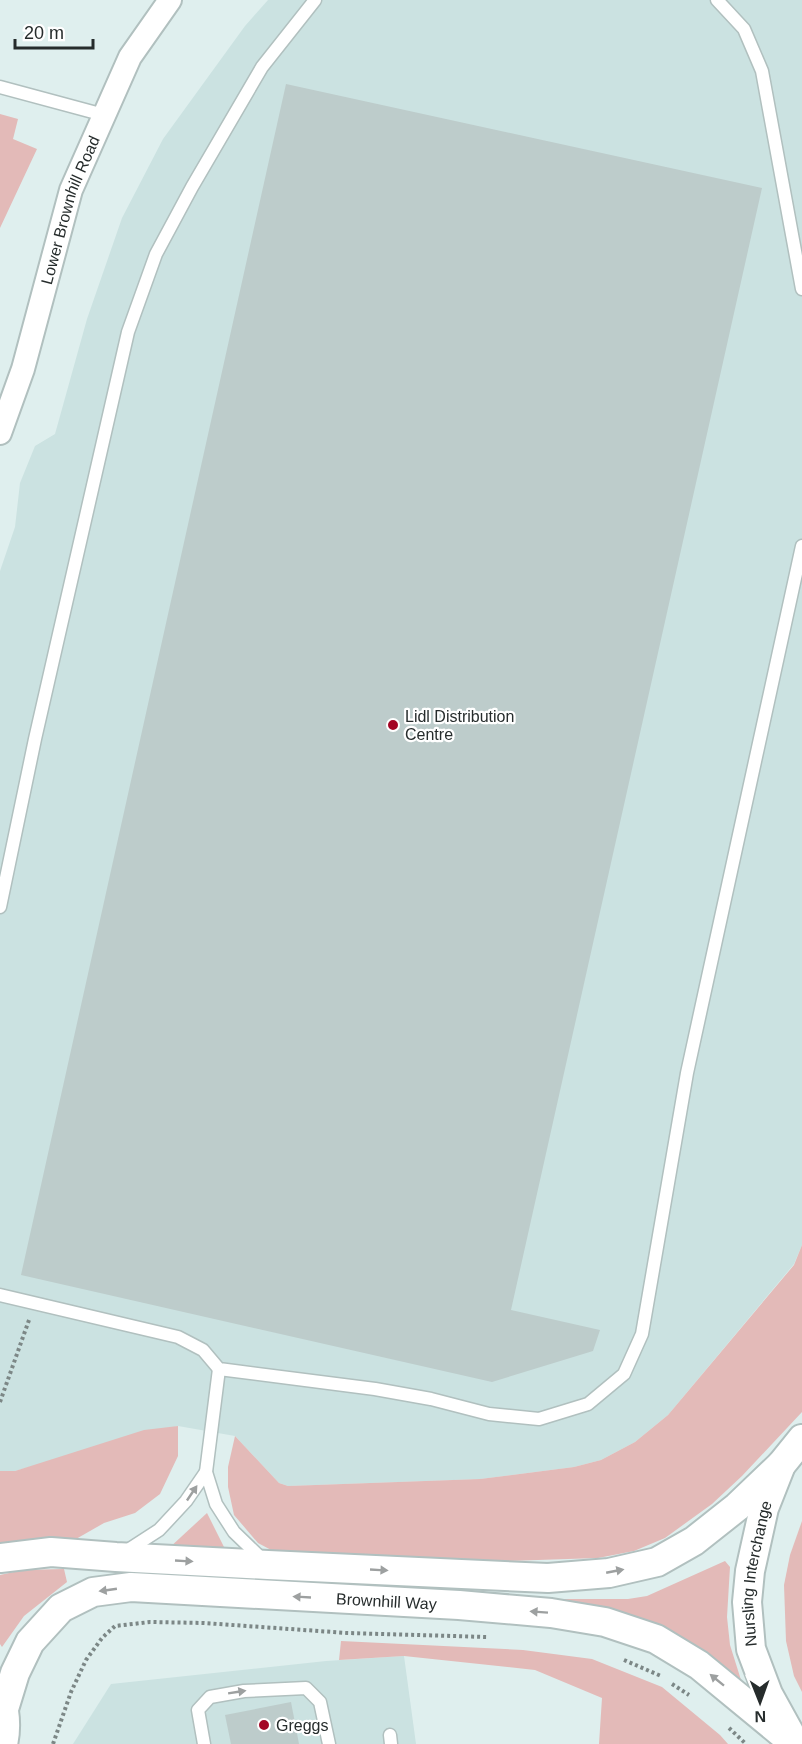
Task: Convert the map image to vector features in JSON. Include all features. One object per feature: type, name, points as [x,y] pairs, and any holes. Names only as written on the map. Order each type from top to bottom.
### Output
[{"type":"street","name":"Lower Brownhill Road","points":[[0,433],[23,369],[71,190],[130,57],[170,0]]},
{"type":"street","name":"Nursling Interchange","points":[[795,1744],[768,1694],[751,1649],[747,1602],[750,1572],[764,1508],[781,1465],[802,1439]]},
{"type":"street","name":"Brownhill Way","points":[[0,1558],[51,1552],[548,1578],[609,1573],[657,1562],[694,1541],[737,1508],[781,1465]]},
{"type":"street","name":"Brownhill Way","points":[[4,1725],[15,1673],[30,1642],[61,1608],[93,1592],[131,1587],[471,1606],[551,1612],[605,1622],[656,1639],[699,1665],[795,1744]]},
{"type":"lane","points":[[0,908],[38,727],[128,332],[156,254],[192,187],[262,67],[315,0]]},
{"type":"lane","points":[[717,0],[744,29],[762,71],[802,289]]},
{"type":"lane","points":[[0,87],[104,115]]},
{"type":"lane","points":[[0,1295],[178,1337],[203,1350],[219,1369],[375,1389],[431,1399],[489,1414],[539,1419],[588,1404],[624,1374],[642,1334],[687,1073],[802,546]]},
{"type":"lane","points":[[219,1369],[206,1472],[216,1504],[234,1532],[268,1565]]},
{"type":"lane","points":[[116,1557],[159,1530],[186,1501],[206,1472]]},
{"type":"lane","points":[[204,1744],[198,1710],[210,1697],[244,1691],[306,1688],[320,1702],[329,1744]]},
{"type":"path","points":[[0,1402],[35,1303]]},
{"type":"path","points":[[53,1744],[71,1692],[86,1660],[102,1638],[116,1626],[150,1622],[204,1623],[347,1633],[498,1638]]},
{"type":"path","points":[[621,1658],[662,1677],[694,1698]]},
{"type":"path","points":[[727,1726],[746,1744]]},
{"type":"shaded area","points":[[268,0],[802,0],[802,1245],[794,1264],[668,1415],[635,1442],[601,1460],[574,1467],[480,1479],[288,1486],[279,1483],[235,1436],[178,1426],[15,1471],[0,1471],[0,571],[15,527],[20,483],[35,446],[55,434],[87,319],[122,218],[163,139],[245,26]]},
{"type":"shaded area","points":[[0,114],[18,119],[13,139],[37,149],[0,228]]},
{"type":"shaded area","points":[[802,1245],[802,1412],[742,1476],[712,1504],[665,1538],[634,1551],[598,1558],[476,1562],[273,1551],[258,1543],[234,1515],[228,1487],[228,1467],[235,1436],[279,1483],[288,1486],[480,1479],[574,1467],[601,1460],[635,1442],[668,1415],[794,1265]]},
{"type":"shaded area","points":[[178,1426],[178,1456],[160,1494],[135,1513],[104,1523],[76,1539],[0,1545],[0,1471],[15,1471],[144,1430]]},
{"type":"shaded area","points":[[207,1513],[226,1551],[168,1549]]},
{"type":"shaded area","points":[[802,1521],[802,1692],[794,1676],[786,1641],[784,1585],[790,1555]]},
{"type":"shaded area","points":[[725,1561],[730,1567],[727,1617],[730,1645],[741,1680],[662,1634],[542,1599],[628,1599],[647,1596]]},
{"type":"shaded area","points":[[64,1569],[67,1582],[24,1616],[2,1647],[0,1644],[0,1575],[23,1570]]},
{"type":"shaded area","points":[[341,1641],[523,1650],[592,1659],[662,1687],[728,1744],[599,1744],[602,1698],[535,1670],[404,1656],[339,1660]]},
{"type":"shaded area","points":[[404,1656],[416,1744],[73,1744],[111,1684],[326,1661]]},
{"type":"building","name":"Lidl Distribution Centre","points":[[286,84],[762,188],[511,1310],[600,1330],[593,1351],[492,1382],[21,1275]]},
{"type":"building","points":[[291,1702],[299,1744],[231,1744],[225,1715]]},
{"type":"place","name":"Lidl Distribution Centre","points":[[393,725]]},
{"type":"place","name":"Greggs","points":[[264,1725]]}]
